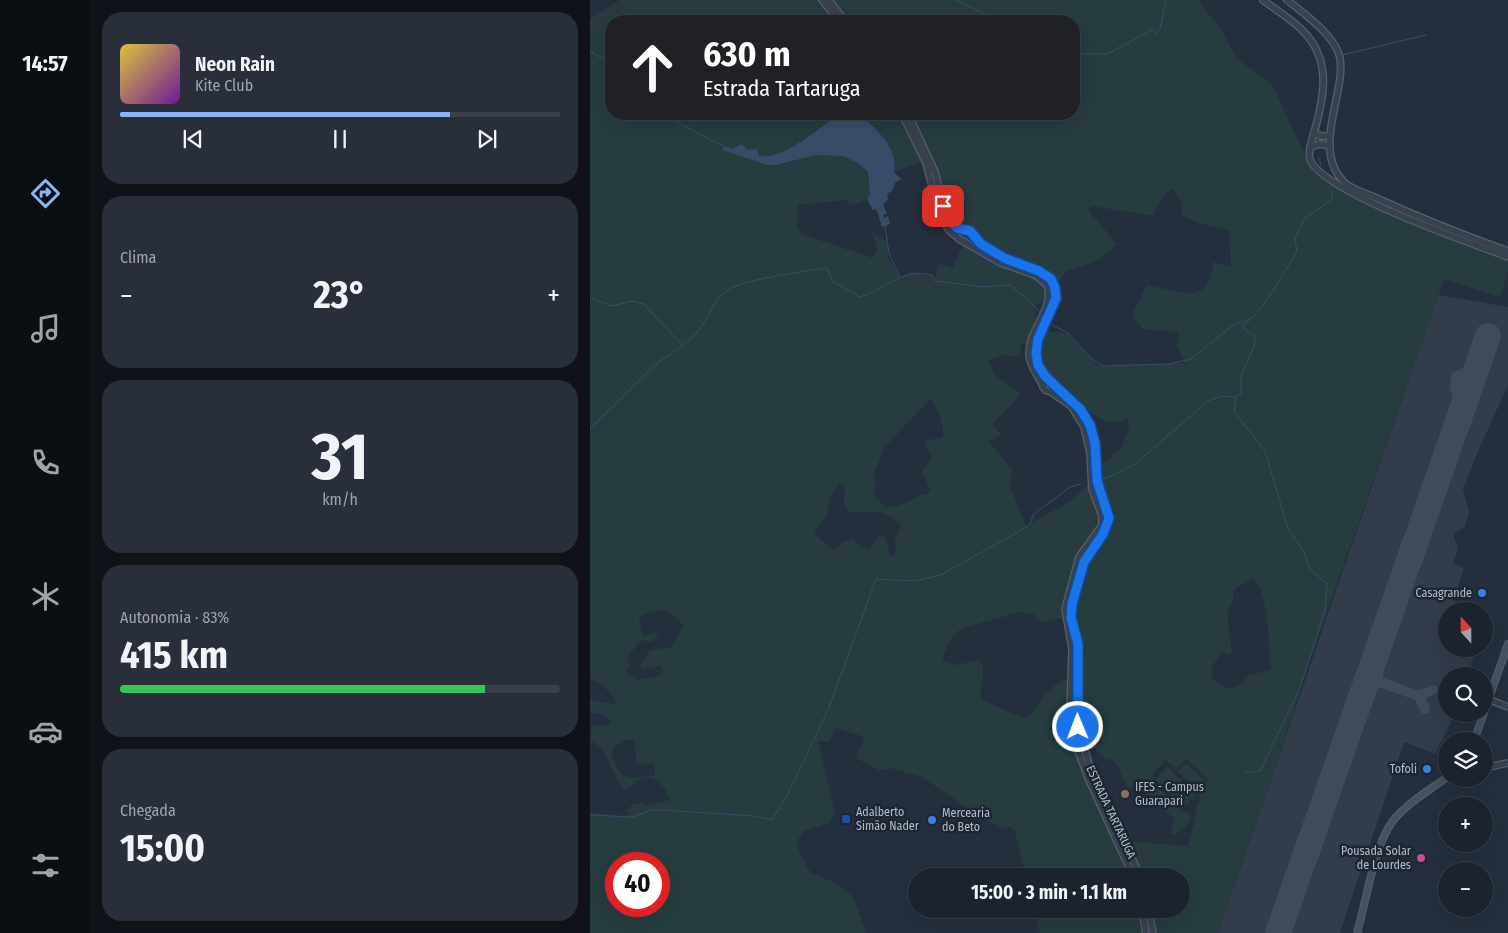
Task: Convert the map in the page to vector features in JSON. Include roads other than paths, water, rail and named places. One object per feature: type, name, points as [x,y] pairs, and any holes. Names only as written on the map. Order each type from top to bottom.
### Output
[{"type":"main road","points":[[1493,691],[1508,644]]},
{"type":"main road","points":[[1357,933],[1377,860],[1389,828],[1408,806],[1438,784]]},
{"type":"street","points":[[822,0],[834,15]]},
{"type":"street","points":[[829,0],[840,15]]},
{"type":"street","points":[[1263,0],[1302,29],[1316,46],[1319,55],[1324,92],[1310,147],[1310,161],[1318,171],[1348,191],[1399,214],[1508,257]]},
{"type":"street","points":[[1287,0],[1326,34],[1339,55],[1338,88],[1329,136],[1339,176],[1346,184],[1428,221],[1508,251]]},
{"type":"street","points":[[905,120],[930,175],[940,216],[949,230],[959,239],[1007,266],[1035,275],[1047,285],[1049,300],[1034,330],[1030,351],[1032,365],[1043,386],[1049,380],[1038,365],[1036,353],[1038,339],[1056,298],[1053,284],[1039,271],[1004,258],[981,244],[969,230],[963,231],[951,222],[946,214],[935,172],[911,120]]},
{"type":"street","points":[[1314,133],[1321,136],[1329,136]]},
{"type":"street","points":[[1310,147],[1320,144],[1330,146]]},
{"type":"street","points":[[959,239],[963,231]]},
{"type":"street","points":[[967,243],[973,234]]},
{"type":"street","name":"ESTRADA TARTARUGA","points":[[1049,380],[1081,410],[1090,425],[1097,454],[1097,481],[1109,518],[1103,534],[1084,562],[1072,604],[1071,618],[1078,644],[1078,727],[1089,764],[1136,868]]},
{"type":"street","name":"ESTRADA TARTARUGA","points":[[1043,386],[1046,391],[1051,392],[1071,406],[1084,428],[1090,453],[1092,489],[1102,516],[1102,524],[1079,557],[1065,609],[1072,649],[1070,690],[1072,735],[1089,780],[1129,868]]},
{"type":"street","points":[[1051,392],[1055,386]]},
{"type":"street","points":[[1493,701],[1508,707]]},
{"type":"street","points":[[1493,766],[1508,763]]},
{"type":"street","points":[[1144,918],[1146,933]]},
{"type":"street","points":[[1150,918],[1153,933]]},
{"type":"water","points":[[832,120],[867,120],[886,141],[893,156],[894,172],[901,179],[895,183],[892,191],[887,194],[888,199],[883,205],[887,214],[883,215],[884,218],[888,216],[890,224],[882,227],[876,209],[873,210],[867,199],[870,194],[868,172],[858,163],[843,156],[816,155],[776,165],[766,165],[723,150],[724,146],[732,149],[742,144],[747,150],[757,149],[759,156],[769,156],[800,142]]},
{"type":"waterway","points":[[956,0],[987,15]]},
{"type":"waterway","points":[[1080,54],[1107,54],[1152,30],[1156,33],[1160,29],[1166,0]]},
{"type":"waterway","points":[[1342,55],[1426,35]]},
{"type":"waterway","points":[[590,51],[605,60]]},
{"type":"waterway","points":[[675,120],[725,147]]},
{"type":"waterway","points":[[1319,158],[1321,165]]},
{"type":"waterway","points":[[1245,773],[1260,771],[1300,688],[1325,610],[1327,584],[1310,569],[1304,552],[1288,529],[1265,451],[1234,412],[1236,397],[1241,394],[1241,376],[1256,341],[1253,334],[1246,331],[1243,326],[1266,301],[1297,252],[1295,238],[1304,219],[1332,199],[1333,191]]},
{"type":"waterway","points":[[885,226],[889,253],[900,277]]},
{"type":"waterway","points":[[590,429],[657,363],[681,347],[699,331],[722,294],[747,282],[824,268],[828,270],[832,281],[860,297],[894,280],[911,274],[932,275],[935,281],[984,287],[1010,285],[1041,314]]},
{"type":"waterway","points":[[590,298],[612,306],[632,301],[644,304],[681,344]]},
{"type":"waterway","points":[[1052,325],[1068,333],[1091,358],[1102,366],[1169,364],[1191,359],[1232,326],[1250,319]]},
{"type":"waterway","points":[[1100,481],[1134,465],[1208,401],[1221,396],[1236,397]]},
{"type":"waterway","points":[[786,798],[828,710],[876,579],[914,581],[941,575],[1030,525],[1033,515],[1070,487],[1081,484]]},
{"type":"waterway","points":[[590,815],[633,817],[651,810],[662,810],[754,816],[772,820],[785,799]]},
{"type":"place","name":"Casagrande","points":[[1482,593]]},
{"type":"place","name":"Tofoli","points":[[1427,769]]},
{"type":"place","name":"IFES - Campus Guarapari","points":[[1125,794]]},
{"type":"place","name":"Adalberto Simão Nader","points":[[846,819]]},
{"type":"place","name":"Mercearia do Beto","points":[[932,820]]},
{"type":"place","name":"Pousada Solar de Lourdes","points":[[1421,858]]}]
